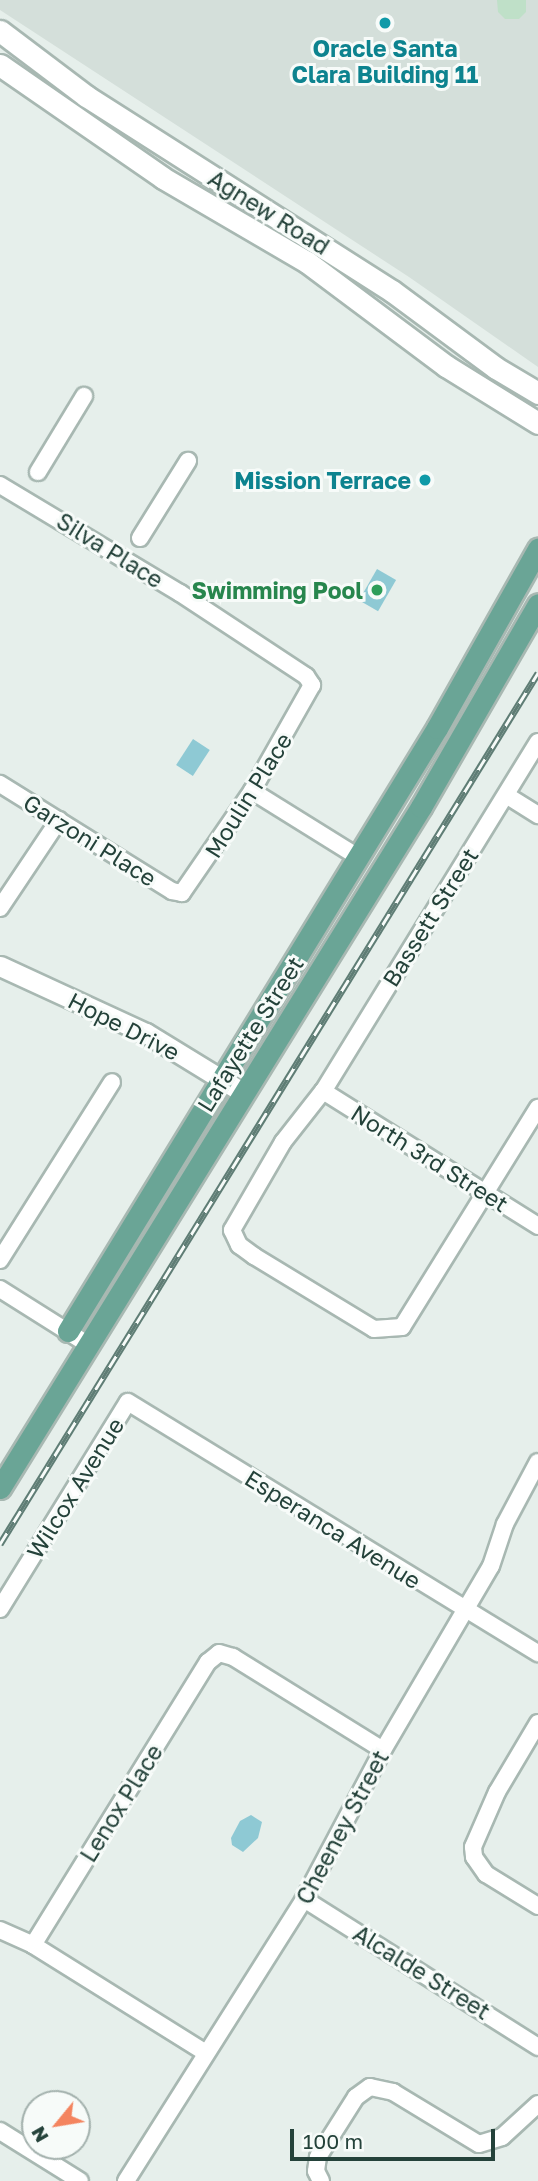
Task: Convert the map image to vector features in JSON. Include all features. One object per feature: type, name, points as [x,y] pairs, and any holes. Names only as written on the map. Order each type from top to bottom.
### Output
[{"type":"main road","name":"Agnew Road","points":[[0,31],[86,96],[392,290],[496,368],[538,393]]},
{"type":"main road","name":"Agnew Road","points":[[0,65],[163,178],[307,262],[446,366],[538,423]]},
{"type":"main road","name":"Lafayette Street","points":[[68,1331],[358,857],[538,550]]},
{"type":"main road","name":"Lafayette Street","points":[[0,1488],[434,785],[538,604]]},
{"type":"street","points":[[38,472],[84,397]]},
{"type":"street","points":[[140,538],[188,461]]},
{"type":"street","name":"Silva Place","points":[[0,485],[306,676],[312,685],[310,694]]},
{"type":"street","name":"Moulin Place","points":[[182,893],[252,790],[310,694]]},
{"type":"street","name":"Bassett Street","points":[[485,1193],[402,1327],[393,1330],[374,1329],[254,1256],[239,1245],[232,1230],[283,1142],[323,1091],[538,743]]},
{"type":"street","name":"Garzoni Place","points":[[0,784],[172,891],[182,893]]},
{"type":"street","points":[[252,790],[358,857]]},
{"type":"street","points":[[506,795],[538,815]]},
{"type":"street","points":[[0,908],[59,820]]},
{"type":"street","name":"Hope Drive","points":[[0,966],[146,1033],[244,1093]]},
{"type":"street","points":[[0,1260],[112,1082]]},
{"type":"street","name":"North 3rd Street","points":[[323,1091],[538,1226]]},
{"type":"street","points":[[485,1193],[538,1108]]},
{"type":"street","points":[[0,1289],[89,1345]]},
{"type":"street","name":"Wilcox Avenue","points":[[0,1609],[128,1402]]},
{"type":"street","name":"Esperanca Avenue","points":[[128,1402],[538,1653]]},
{"type":"street","name":"Cheeney Street","points":[[126,2181],[304,1899],[383,1750],[491,1566],[505,1524],[538,1462]]},
{"type":"street","name":"Lenox Place","points":[[33,1945],[208,1662],[219,1653],[233,1657],[383,1750]]},
{"type":"street","points":[[538,1723],[497,1792],[473,1847],[474,1857],[486,1874],[538,1906]]},
{"type":"street","name":"Alcalde Street","points":[[304,1899],[538,2047]]},
{"type":"street","points":[[0,1930],[33,1945],[206,2053]]},
{"type":"street","points":[[321,2181],[316,2171],[318,2157],[356,2097],[370,2087],[393,2092],[479,2144],[502,2137],[538,2104]]},
{"type":"street","points":[[0,2131],[80,2181]]},
{"type":"shaded area","points":[[0,0],[538,0],[538,367],[409,277],[0,10]]},
{"type":"green space","points":[[497,0],[526,0],[526,12],[519,19],[505,19],[498,12]]},
{"type":"water","name":"Swimming Pool","points":[[377,569],[396,580],[378,611],[359,600]]},
{"type":"water","points":[[193,739],[210,750],[193,776],[176,765]]},
{"type":"water","points":[[251,1815],[262,1822],[258,1838],[243,1852],[232,1845],[231,1838],[240,1821]]},
{"type":"railway","points":[[0,1544],[538,673]]},
{"type":"place","name":"Oracle Santa Clara Building 11","points":[[385,23]]},
{"type":"place","name":"Mission Terrace","points":[[425,480]]},
{"type":"place","name":"Swimming Pool","points":[[377,590]]}]
